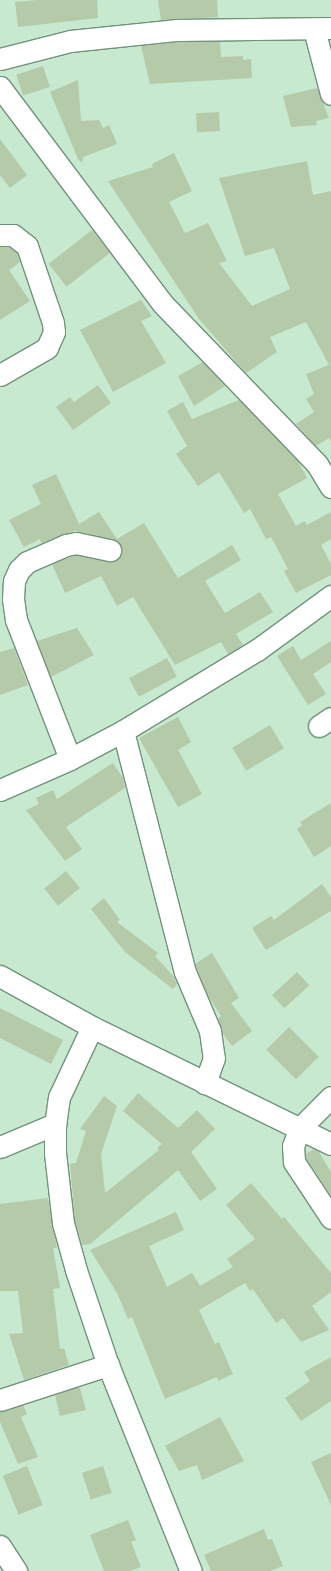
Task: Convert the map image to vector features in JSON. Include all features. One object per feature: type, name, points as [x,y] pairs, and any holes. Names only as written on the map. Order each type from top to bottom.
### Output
[{"type":"street","points":[[0,59],[70,41],[177,30],[322,29],[331,94]]},
{"type":"street","points":[[0,87],[163,304],[317,464],[331,487]]},
{"type":"street","points":[[0,235],[13,235],[27,246],[53,323],[54,332],[48,348],[0,375]]},
{"type":"street","points":[[70,759],[16,620],[13,600],[14,581],[19,570],[28,562],[66,544],[76,542],[110,550]]},
{"type":"street","points":[[0,790],[70,759],[123,731],[257,650],[331,596]]},
{"type":"street","points":[[123,731],[185,972],[210,1031],[214,1058],[205,1083]]},
{"type":"street","points":[[0,976],[92,1027],[331,1144]]},
{"type":"street","points":[[92,1027],[59,1097],[55,1124],[55,1153],[63,1223],[76,1270],[108,1365],[191,1571]]},
{"type":"street","points":[[331,1097],[299,1129],[293,1146],[294,1162],[331,1218]]},
{"type":"street","points":[[0,1147],[55,1124]]},
{"type":"street","points":[[0,1400],[108,1365]]},
{"type":"street","points":[[0,1546],[16,1571]]},
{"type":"building","points":[[37,0],[97,0],[98,18],[18,27],[15,2]]},
{"type":"building","points":[[158,0],[217,0],[218,17],[161,20]]},
{"type":"building","points":[[220,41],[221,57],[243,56],[243,60],[251,59],[252,78],[150,84],[141,46],[178,42]]},
{"type":"building","points":[[43,66],[50,87],[23,96],[16,75]]},
{"type":"building","points":[[78,80],[81,121],[99,120],[103,128],[109,125],[117,144],[83,157],[82,163],[78,159],[50,92]]},
{"type":"building","points":[[317,88],[329,118],[316,121],[317,125],[291,127],[283,96]]},
{"type":"building","points":[[219,112],[220,131],[197,132],[196,113]]},
{"type":"building","points":[[0,139],[27,175],[10,188],[0,175]]},
{"type":"building","points":[[174,153],[192,191],[169,202],[185,233],[208,223],[227,261],[219,263],[252,306],[290,289],[274,248],[245,256],[219,178],[307,161],[313,195],[331,191],[331,442],[329,438],[316,446],[296,424],[314,412],[306,399],[314,394],[306,374],[329,365],[306,322],[270,337],[277,352],[246,373],[199,319],[108,181],[153,167],[152,164]]},
{"type":"building","points":[[92,230],[110,253],[67,287],[49,264]]},
{"type":"building","points":[[0,247],[9,247],[17,253],[20,262],[9,270],[30,301],[0,320]]},
{"type":"building","points":[[141,300],[152,316],[141,321],[166,363],[113,392],[80,330]]},
{"type":"building","points":[[203,362],[225,386],[194,406],[178,376]]},
{"type":"building","points":[[98,385],[111,403],[73,430],[56,407],[70,397],[74,402]]},
{"type":"building","points":[[239,400],[298,461],[307,478],[278,494],[296,526],[305,521],[307,525],[331,512],[331,539],[321,545],[331,564],[331,575],[296,593],[284,571],[288,569],[271,537],[266,539],[250,509],[244,513],[219,472],[198,486],[176,454],[187,446],[167,411],[183,402],[192,419]]},
{"type":"building","points":[[56,474],[79,524],[99,512],[117,539],[144,523],[178,578],[232,545],[241,560],[205,581],[225,613],[260,592],[273,612],[236,634],[243,645],[228,654],[221,642],[175,665],[133,597],[117,606],[101,576],[65,593],[52,564],[76,555],[114,561],[122,552],[118,541],[74,531],[41,543],[40,539],[24,547],[9,520],[41,504],[32,485]]},
{"type":"building","points":[[77,628],[94,655],[51,677],[37,641]]},
{"type":"building","points":[[331,641],[331,662],[313,674],[326,694],[308,705],[277,656],[293,646],[301,660]]},
{"type":"building","points":[[14,648],[28,685],[0,695],[0,652]]},
{"type":"building","points":[[167,658],[177,677],[139,697],[129,678]]},
{"type":"building","points":[[178,717],[191,742],[178,750],[202,794],[178,807],[139,738]]},
{"type":"building","points":[[270,725],[284,748],[246,771],[232,748]]},
{"type":"building","points":[[113,763],[123,778],[125,788],[66,827],[82,849],[65,861],[26,810],[39,804],[36,798],[53,790],[57,799]]},
{"type":"building","points":[[331,803],[331,846],[314,857],[297,829],[302,825],[300,822]]},
{"type":"building","points":[[66,871],[80,888],[58,906],[44,889]]},
{"type":"building","points":[[322,884],[331,897],[331,911],[266,950],[252,928],[271,916],[274,920]]},
{"type":"building","points":[[104,898],[120,920],[117,922],[158,953],[155,956],[174,977],[177,984],[173,989],[125,952],[91,909]]},
{"type":"building","points":[[212,953],[239,998],[231,1003],[252,1031],[232,1046],[223,1034],[218,1019],[221,1016],[207,994],[195,964]]},
{"type":"building","points":[[297,972],[309,985],[284,1008],[272,995]]},
{"type":"building","points":[[0,1008],[63,1040],[51,1064],[0,1038]]},
{"type":"building","points":[[289,1027],[319,1057],[296,1079],[266,1050]]},
{"type":"building","points":[[138,1093],[178,1128],[197,1110],[215,1129],[191,1152],[217,1189],[200,1201],[178,1170],[90,1244],[82,1245],[75,1221],[70,1164],[76,1163],[86,1131],[80,1129],[104,1096],[117,1106],[101,1154],[105,1193],[159,1150],[157,1148],[162,1144],[123,1111]]},
{"type":"building","points":[[314,1149],[319,1152],[331,1172],[331,1196],[306,1158],[306,1154]]},
{"type":"building","points":[[251,1183],[282,1219],[284,1217],[331,1273],[331,1292],[312,1306],[329,1330],[301,1342],[283,1318],[276,1323],[253,1289],[250,1291],[245,1283],[199,1310],[215,1344],[219,1342],[233,1374],[218,1381],[217,1377],[165,1399],[132,1317],[128,1319],[117,1293],[90,1250],[176,1212],[184,1230],[149,1246],[167,1287],[192,1273],[200,1286],[233,1267],[227,1259],[255,1239],[226,1205]]},
{"type":"building","points":[[48,1198],[57,1248],[53,1248],[60,1288],[53,1289],[60,1349],[64,1348],[69,1365],[24,1380],[9,1334],[23,1333],[18,1291],[0,1291],[0,1204]]},
{"type":"building","points":[[331,1357],[331,1401],[301,1421],[285,1398],[310,1381],[304,1372]]},
{"type":"building","points":[[80,1388],[86,1410],[60,1416],[55,1395]]},
{"type":"building","points":[[23,1405],[27,1414],[21,1417],[38,1457],[18,1464],[0,1422],[0,1412]]},
{"type":"building","points":[[220,1417],[244,1461],[202,1480],[197,1465],[179,1471],[165,1446]]},
{"type":"building","points":[[331,1453],[331,1505],[311,1462]]},
{"type":"building","points":[[27,1466],[43,1505],[19,1515],[3,1476]]},
{"type":"building","points":[[103,1466],[112,1493],[91,1499],[82,1473]]},
{"type":"building","points":[[128,1520],[136,1540],[131,1542],[141,1567],[130,1571],[104,1571],[90,1535]]},
{"type":"building","points":[[264,1529],[268,1540],[272,1539],[283,1566],[270,1571],[211,1571],[204,1555]]}]
